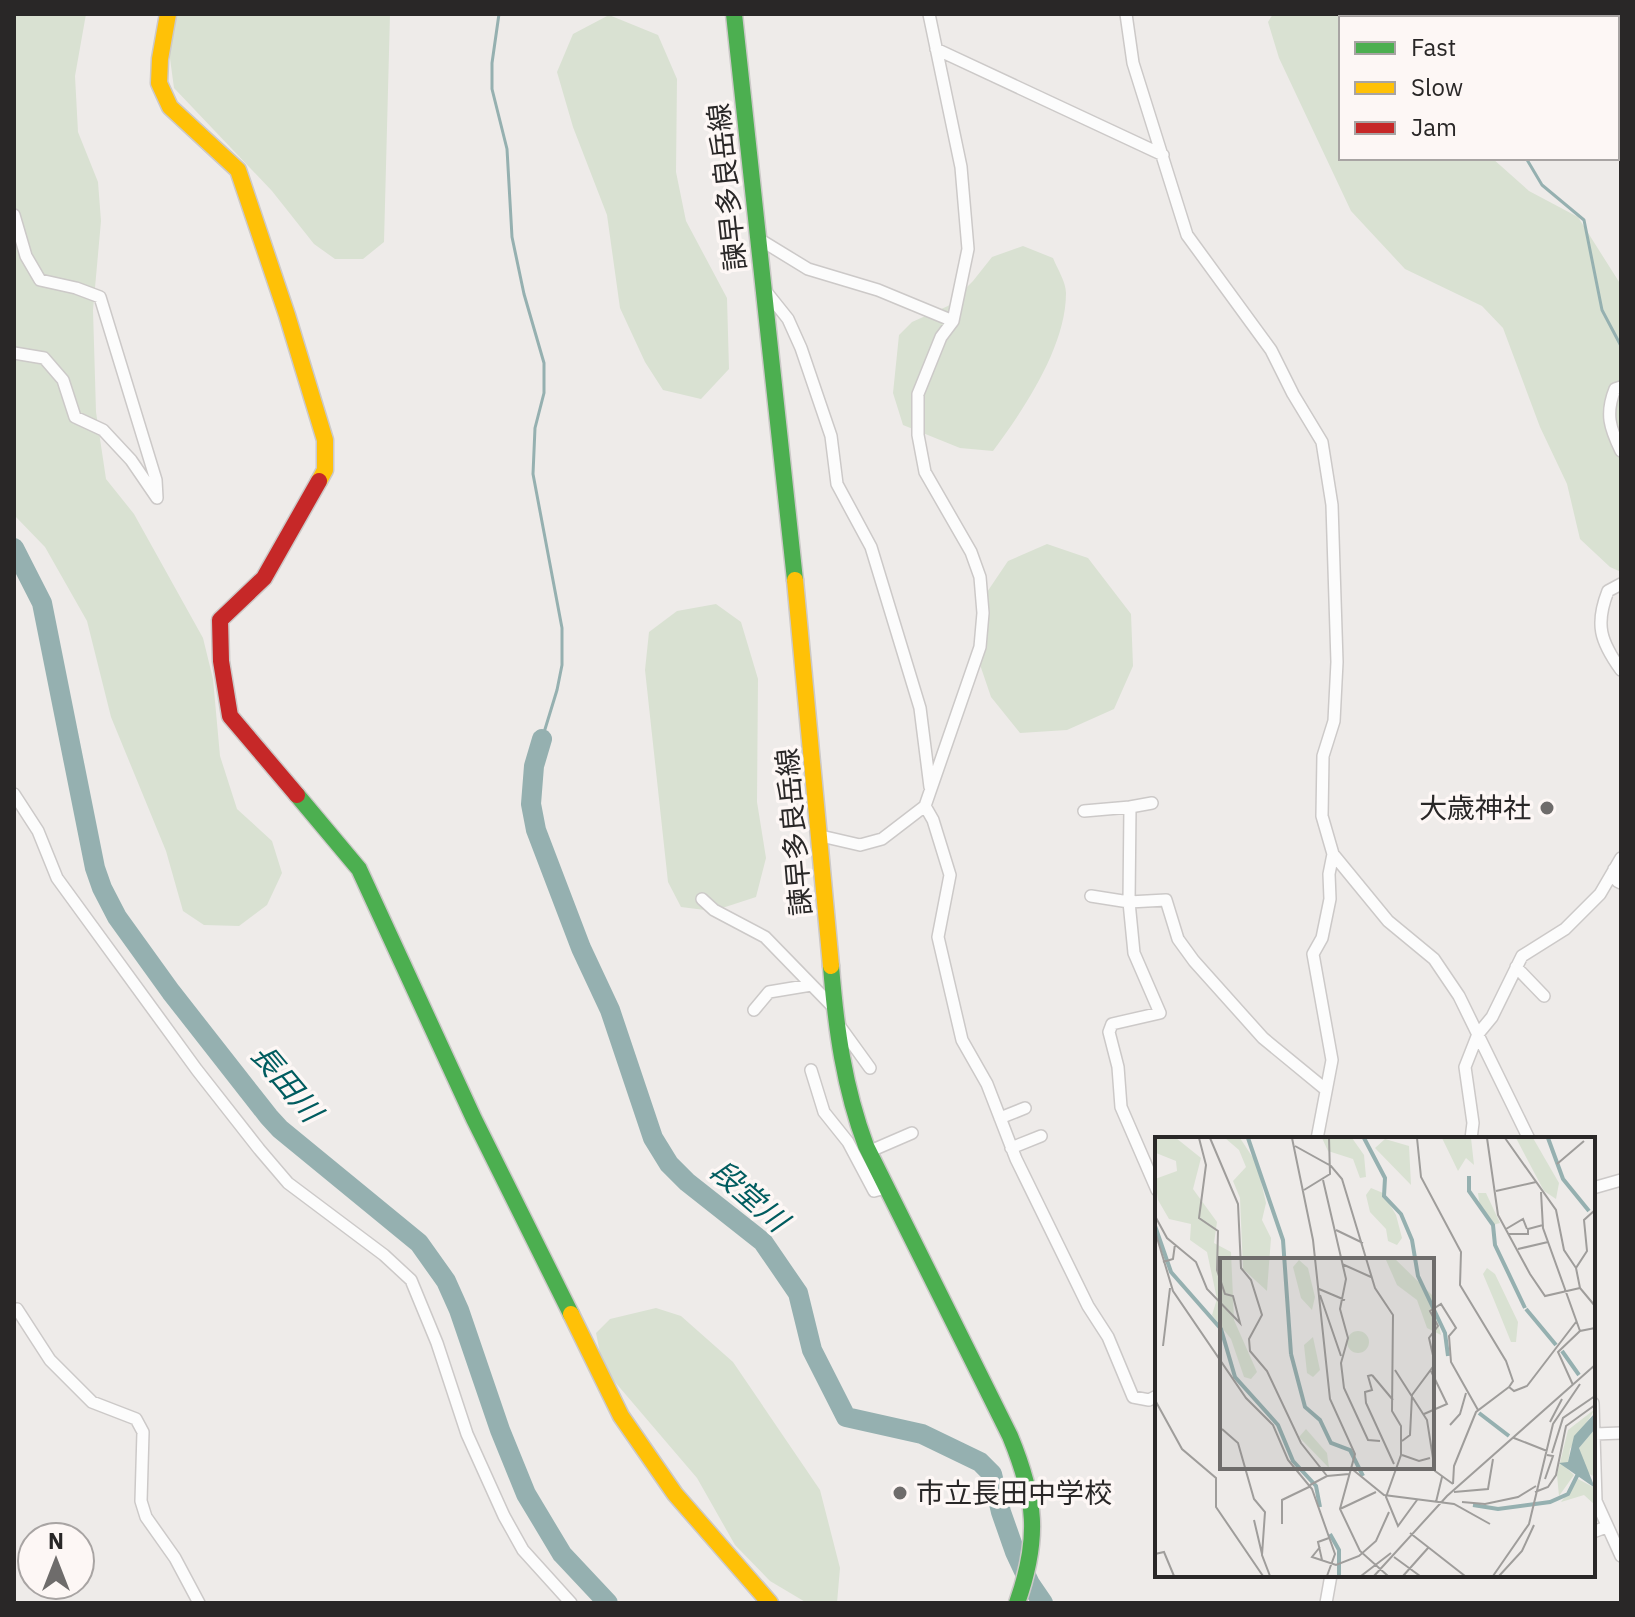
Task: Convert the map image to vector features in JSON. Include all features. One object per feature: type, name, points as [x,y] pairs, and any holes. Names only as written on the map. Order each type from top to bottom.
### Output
[{"type":"street","points":[[168,14],[159,83],[170,107],[238,170],[325,440],[325,470],[264,578],[220,620],[221,661],[230,716],[359,869],[474,1119],[621,1416],[675,1494],[770,1603]]},
{"type":"street","name":"諫早多良岳線","points":[[734,14],[844,1080],[868,1152],[1027,1475],[1033,1504],[1034,1542],[1032,1564],[1018,1602]]},
{"type":"street","points":[[821,836],[860,845],[882,839],[925,806],[980,647],[983,613],[980,577],[971,552],[925,472],[918,435],[918,394],[941,337],[953,321],[968,249],[961,167],[929,14]]},
{"type":"street","points":[[1126,14],[1133,63],[1187,235],[1271,350],[1322,442],[1332,505],[1337,662],[1334,721],[1323,756],[1322,816],[1333,854],[1388,921],[1434,959],[1459,996],[1528,1137]]},
{"type":"street","points":[[936,49],[1163,155]]},
{"type":"street","points":[[14,215],[26,256],[40,280],[100,297],[156,480],[157,498],[131,460],[103,430],[75,417],[63,380],[44,358],[14,353]]},
{"type":"street","points":[[759,239],[808,269],[878,290],[953,321]]},
{"type":"street","points":[[764,289],[788,319],[801,348],[831,436],[837,484],[871,547],[920,708],[930,791]]},
{"type":"street","points":[[1621,387],[1615,389],[1608,406],[1609,428],[1621,451]]},
{"type":"street","points":[[1621,584],[1608,591],[1599,614],[1606,650],[1621,670]]},
{"type":"street","points":[[14,794],[38,831],[57,878],[197,1070],[259,1149],[288,1183],[384,1255],[411,1280],[437,1343],[467,1434],[504,1516],[523,1550],[571,1603]]},
{"type":"street","points":[[1084,811],[1152,803]]},
{"type":"street","points":[[925,806],[933,820],[950,875],[938,937],[962,1040],[987,1084],[1011,1148],[1088,1306],[1108,1337],[1133,1397],[1149,1400],[1155,1397]]},
{"type":"street","points":[[1130,807],[1129,902],[1134,953],[1160,1013],[1112,1024],[1109,1032],[1118,1067],[1121,1107],[1155,1185]]},
{"type":"street","points":[[1317,1137],[1332,1060],[1313,954],[1322,938],[1330,899],[1329,874],[1333,854]]},
{"type":"street","points":[[1471,1137],[1473,1123],[1465,1067],[1478,1034],[1492,1017],[1522,956],[1565,929],[1600,894],[1621,858]]},
{"type":"street","points":[[1614,869],[1617,881],[1621,883]]},
{"type":"street","points":[[1091,896],[1129,902],[1166,900],[1178,939],[1194,961],[1263,1038],[1325,1089]]},
{"type":"street","points":[[702,899],[714,910],[765,937],[836,1015],[870,1068]]},
{"type":"street","points":[[1516,967],[1544,996]]},
{"type":"street","points":[[754,1010],[769,992],[811,985]]},
{"type":"street","points":[[811,1070],[824,1112],[848,1142],[874,1191],[885,1188]]},
{"type":"street","points":[[1000,1118],[1025,1108]]},
{"type":"street","points":[[868,1152],[912,1133]]},
{"type":"street","points":[[1011,1148],[1041,1136]]},
{"type":"street","points":[[1595,1187],[1621,1180]]},
{"type":"street","points":[[17,1309],[50,1360],[92,1402],[136,1419],[143,1432],[143,1509],[199,1603]]},
{"type":"street","points":[[1621,1433],[1595,1434],[1596,1501],[1621,1556]]},
{"type":"street","points":[[1595,1531],[1606,1527]]},
{"type":"street","points":[[1326,1603],[1334,1577]]},
{"type":"green space","points":[[14,14],[86,14],[75,76],[78,132],[98,182],[101,221],[93,310],[96,412],[106,479],[134,514],[203,638],[213,679],[220,756],[237,809],[272,841],[282,873],[267,905],[239,926],[204,925],[183,911],[166,851],[111,717],[87,621],[45,547],[14,515]]},
{"type":"green space","points":[[164,14],[390,14],[384,242],[363,259],[335,259],[314,244],[272,191],[174,88]]},
{"type":"green space","points":[[1273,14],[1376,16],[1339,16],[1339,160],[1494,160],[1529,191],[1578,217],[1621,285],[1621,572],[1610,567],[1580,539],[1567,484],[1540,427],[1503,328],[1482,306],[1405,269],[1351,211],[1279,58],[1268,22]]},
{"type":"green space","points":[[609,15],[658,35],[677,79],[676,172],[686,221],[727,298],[729,369],[701,399],[663,390],[645,362],[620,308],[607,215],[573,127],[557,72],[573,34]]},
{"type":"green space","points":[[1023,246],[1053,258],[1066,293],[1059,335],[1051,356],[1017,416],[993,451],[960,448],[903,425],[893,393],[899,335],[912,322],[948,306],[992,257]]},
{"type":"green space","points":[[1047,544],[1088,558],[1131,614],[1133,666],[1114,709],[1067,730],[1020,733],[991,697],[975,650],[981,601],[1008,561]]},
{"type":"green space","points":[[716,604],[741,622],[758,679],[757,802],[766,858],[756,897],[713,911],[681,907],[668,882],[645,670],[649,632],[677,611]]},
{"type":"green space","points":[[656,1308],[681,1316],[733,1362],[820,1490],[840,1568],[837,1603],[807,1603],[770,1581],[735,1545],[697,1478],[603,1368],[596,1333],[610,1319]]},
{"type":"waterway","points":[[499,14],[492,63],[492,89],[507,149],[512,237],[524,294],[544,363],[544,393],[535,428],[533,474],[562,628],[562,665],[542,739]]},
{"type":"waterway","points":[[1527,160],[1542,185],[1584,220],[1602,310],[1621,346]]},
{"type":"waterway","name":"長田川","points":[[14,548],[42,603],[95,868],[117,917],[171,992],[280,1129],[419,1243],[446,1281],[459,1310],[500,1430],[526,1494],[562,1554],[608,1603]]},
{"type":"waterway","name":"段堂川","points":[[542,739],[534,766],[531,804],[536,830],[581,948],[610,1010],[653,1138],[669,1164],[687,1182],[763,1242],[798,1293],[812,1350],[846,1417],[922,1434],[980,1462],[992,1474],[1015,1552],[1043,1603]]},
{"type":"traffic: fast","points":[[734,14],[795,580]]},
{"type":"traffic: fast","points":[[297,795],[359,869],[474,1119],[571,1314]]},
{"type":"traffic: fast","points":[[831,966],[842,1058],[866,1146],[1019,1459],[1030,1499],[1032,1538],[1017,1603]]},
{"type":"traffic: slow","points":[[168,14],[159,83],[170,107],[238,170],[325,440],[325,470],[319,481]]},
{"type":"traffic: slow","points":[[795,580],[831,966]]},
{"type":"traffic: slow","points":[[571,1314],[621,1416],[675,1494],[770,1603]]},
{"type":"traffic: jam","points":[[297,795],[230,716],[221,661],[220,620],[264,578],[319,481]]},
{"type":"place","name":"大歳神社","points":[[1547,808]]},
{"type":"place","name":"市立長田中学校","points":[[900,1493]]}]
